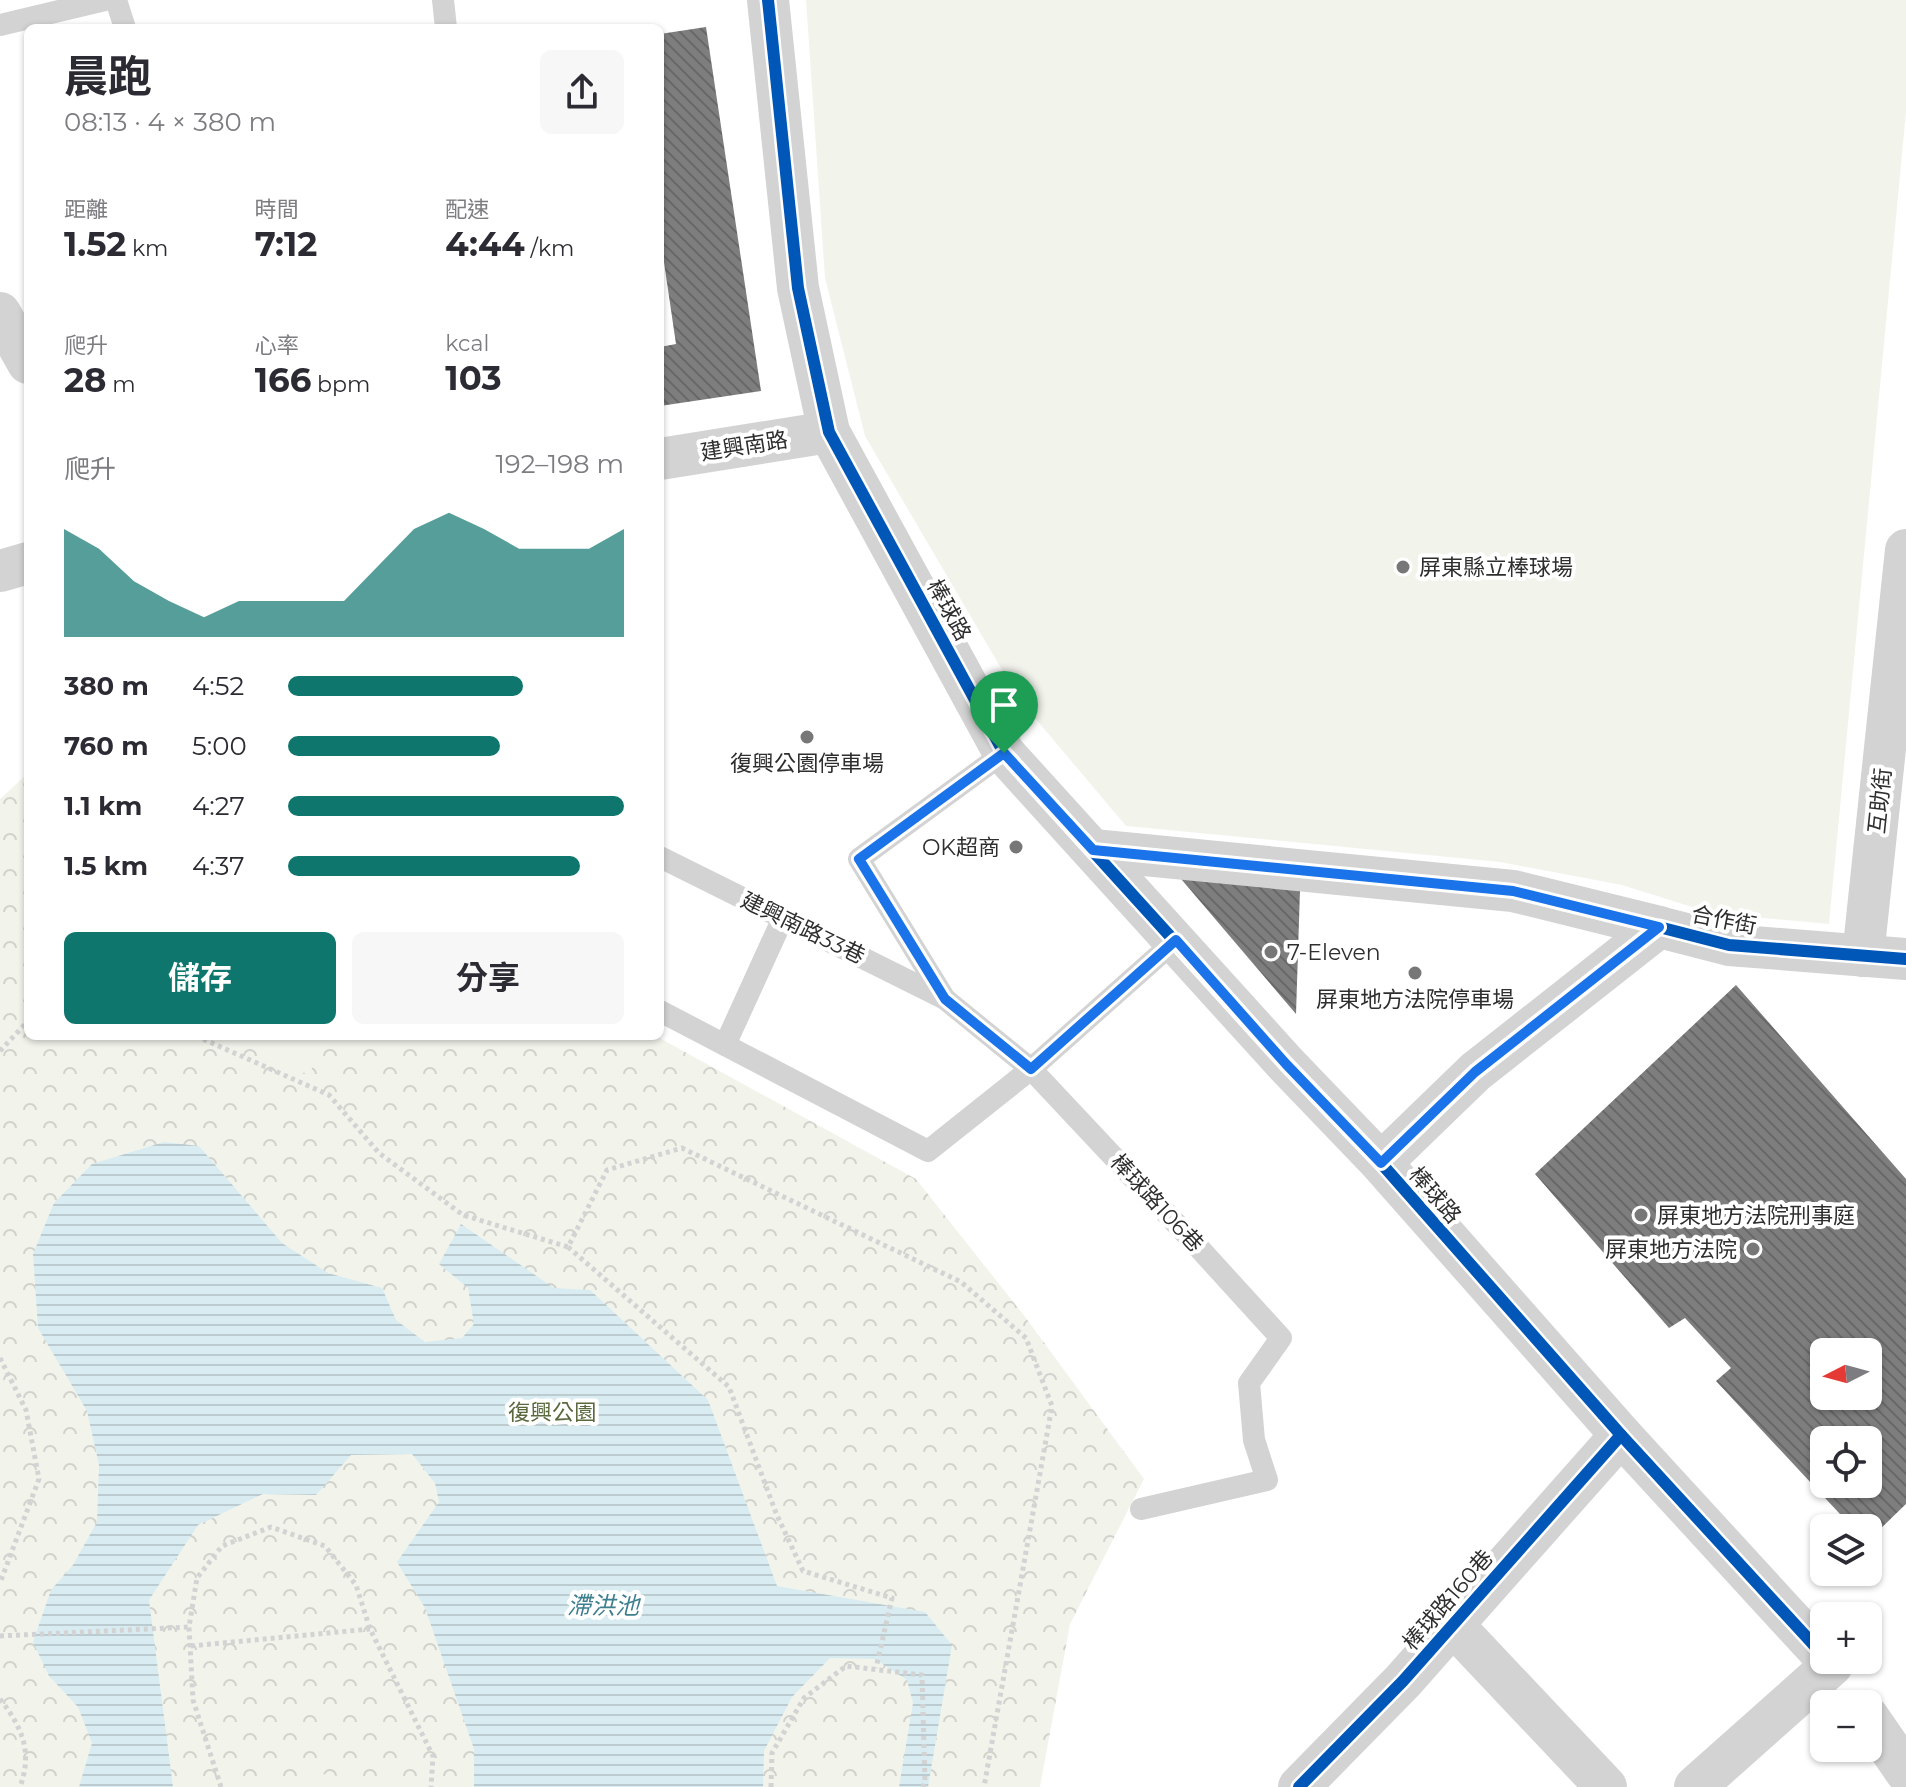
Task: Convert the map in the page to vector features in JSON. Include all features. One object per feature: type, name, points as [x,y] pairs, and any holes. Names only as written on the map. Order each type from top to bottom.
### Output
[{"type":"street","name":"棒球路","points":[[760,2],[798,288],[829,432],[1004,753],[1286,1064],[1381,1163],[1621,1435],[1810,1640]]},
{"type":"street","points":[[0,313],[24,356]]},
{"type":"street","name":"建興南路","points":[[664,458],[829,432]]},
{"type":"street","name":"互助街","points":[[1863,956],[1906,550]]},
{"type":"street","points":[[0,571],[24,564]]},
{"type":"street","points":[[1093,850],[1513,891],[1659,927]]},
{"type":"street","name":"合作街","points":[[1381,1163],[1475,1072],[1659,927],[1729,945],[1906,959]]},
{"type":"street","name":"棒球路160巷","points":[[1299,1787],[1403,1681],[1621,1435]]},
{"type":"street","points":[[1453,1625],[1606,1787]]},
{"type":"street","points":[[1695,1787],[1813,1674]]},
{"type":"street","points":[[1882,1737],[1906,1772]]},
{"type":"lane","points":[[0,25],[105,0]]},
{"type":"lane","points":[[116,0],[124,24]]},
{"type":"lane","points":[[443,0],[446,24]]},
{"type":"lane","points":[[945,999],[859,859],[1004,753]]},
{"type":"lane","name":"建興南路33巷","points":[[664,859],[945,999]]},
{"type":"lane","points":[[725,1045],[783,918]]},
{"type":"lane","points":[[664,1013],[928,1151],[1031,1069],[1176,940]]},
{"type":"lane","name":"棒球路106巷","points":[[945,999],[1031,1069],[1281,1338],[1249,1383],[1254,1440],[1267,1480],[1141,1509]]},
{"type":"path","points":[[0,1051],[24,1025]]},
{"type":"path","points":[[205,1040],[329,1095],[379,1153],[463,1215],[568,1247],[729,1387],[776,1513],[803,1571],[892,1598],[876,1668]]},
{"type":"path","points":[[568,1247],[607,1170],[682,1148],[961,1282],[1026,1338],[1052,1406],[984,1787]]},
{"type":"path","points":[[0,1358],[26,1410],[39,1479],[0,1583]]},
{"type":"path","points":[[221,1787],[193,1700],[189,1627],[197,1578],[222,1546],[271,1527],[325,1546],[356,1585],[370,1629],[433,1756],[431,1787]]},
{"type":"path","points":[[0,1636],[189,1627]]},
{"type":"path","points":[[191,1646],[370,1629]]},
{"type":"path","points":[[771,1787],[772,1753],[804,1698],[846,1666],[922,1675],[923,1787]]},
{"type":"path","points":[[0,1699],[18,1721],[28,1766],[20,1787]]},
{"type":"green space","name":"屏東縣立棒球場","points":[[806,0],[1906,0],[1906,112],[1829,924],[1711,913],[1622,885],[1500,862],[1126,826],[1019,699],[865,436],[825,278]]},
{"type":"green space","name":"復興公園","points":[[24,777],[24,1040],[663,1040],[916,1179],[1026,1318],[1144,1479],[1070,1624],[1040,1787],[0,1787],[0,799]]},
{"type":"green space","points":[[232,1040],[324,1040],[309,1075]]},
{"type":"green space","points":[[328,1774],[350,1779],[365,1787],[279,1787],[304,1776]]},
{"type":"water","name":"滯洪池","points":[[164,1142],[199,1146],[282,1243],[328,1273],[382,1288],[396,1320],[425,1342],[462,1338],[474,1324],[468,1288],[439,1264],[461,1224],[554,1288],[590,1290],[708,1400],[777,1586],[925,1612],[952,1645],[928,1787],[899,1787],[913,1703],[907,1680],[875,1659],[830,1658],[792,1697],[764,1751],[763,1787],[474,1787],[474,1749],[425,1608],[397,1562],[439,1502],[435,1483],[412,1454],[351,1455],[316,1495],[263,1494],[198,1525],[149,1600],[173,1787],[79,1787],[92,1743],[78,1707],[49,1676],[33,1642],[51,1590],[73,1565],[97,1522],[99,1465],[87,1411],[38,1328],[33,1254],[54,1203],[92,1164]]},
{"type":"building","points":[[706,27],[761,391],[664,405],[664,346],[676,344],[664,262],[664,33]]},
{"type":"building","name":"7-Eleven","points":[[1176,873],[1300,890],[1296,1014]]},
{"type":"building","name":"屏東地方法院","points":[[1736,985],[1906,1179],[1906,1504],[1882,1527],[1882,1514],[1840,1514],[1825,1498],[1882,1498],[1882,1426],[1810,1426],[1810,1482],[1716,1381],[1731,1368],[1685,1318],[1669,1328],[1535,1174]]},
{"type":"cycle path","points":[[768,0],[798,288],[829,432],[1004,753],[1286,1064],[1381,1163],[1621,1435],[1810,1641]]},
{"type":"cycle path","points":[[1381,1163],[1475,1072],[1659,927],[1729,945],[1906,959]]},
{"type":"cycle path","points":[[1299,1787],[1403,1681],[1621,1435]]},
{"type":"place","name":"屏東縣立棒球場","points":[[1403,567]]},
{"type":"place","name":"復興公園停車場","points":[[807,737]]},
{"type":"place","name":"OK超商","points":[[1016,847]]},
{"type":"place","name":"7-Eleven","points":[[1271,952]]},
{"type":"place","name":"屏東地方法院停車場","points":[[1415,973]]},
{"type":"place","name":"屏東地方法院刑事庭","points":[[1641,1215]]},
{"type":"place","name":"屏東地方法院","points":[[1753,1249]]},
{"type":"route","points":[[1004,753],[1093,850],[1513,891],[1659,927],[1475,1072],[1381,1163],[1286,1064],[1176,940],[1031,1069],[945,999],[859,859],[1004,753]]}]
